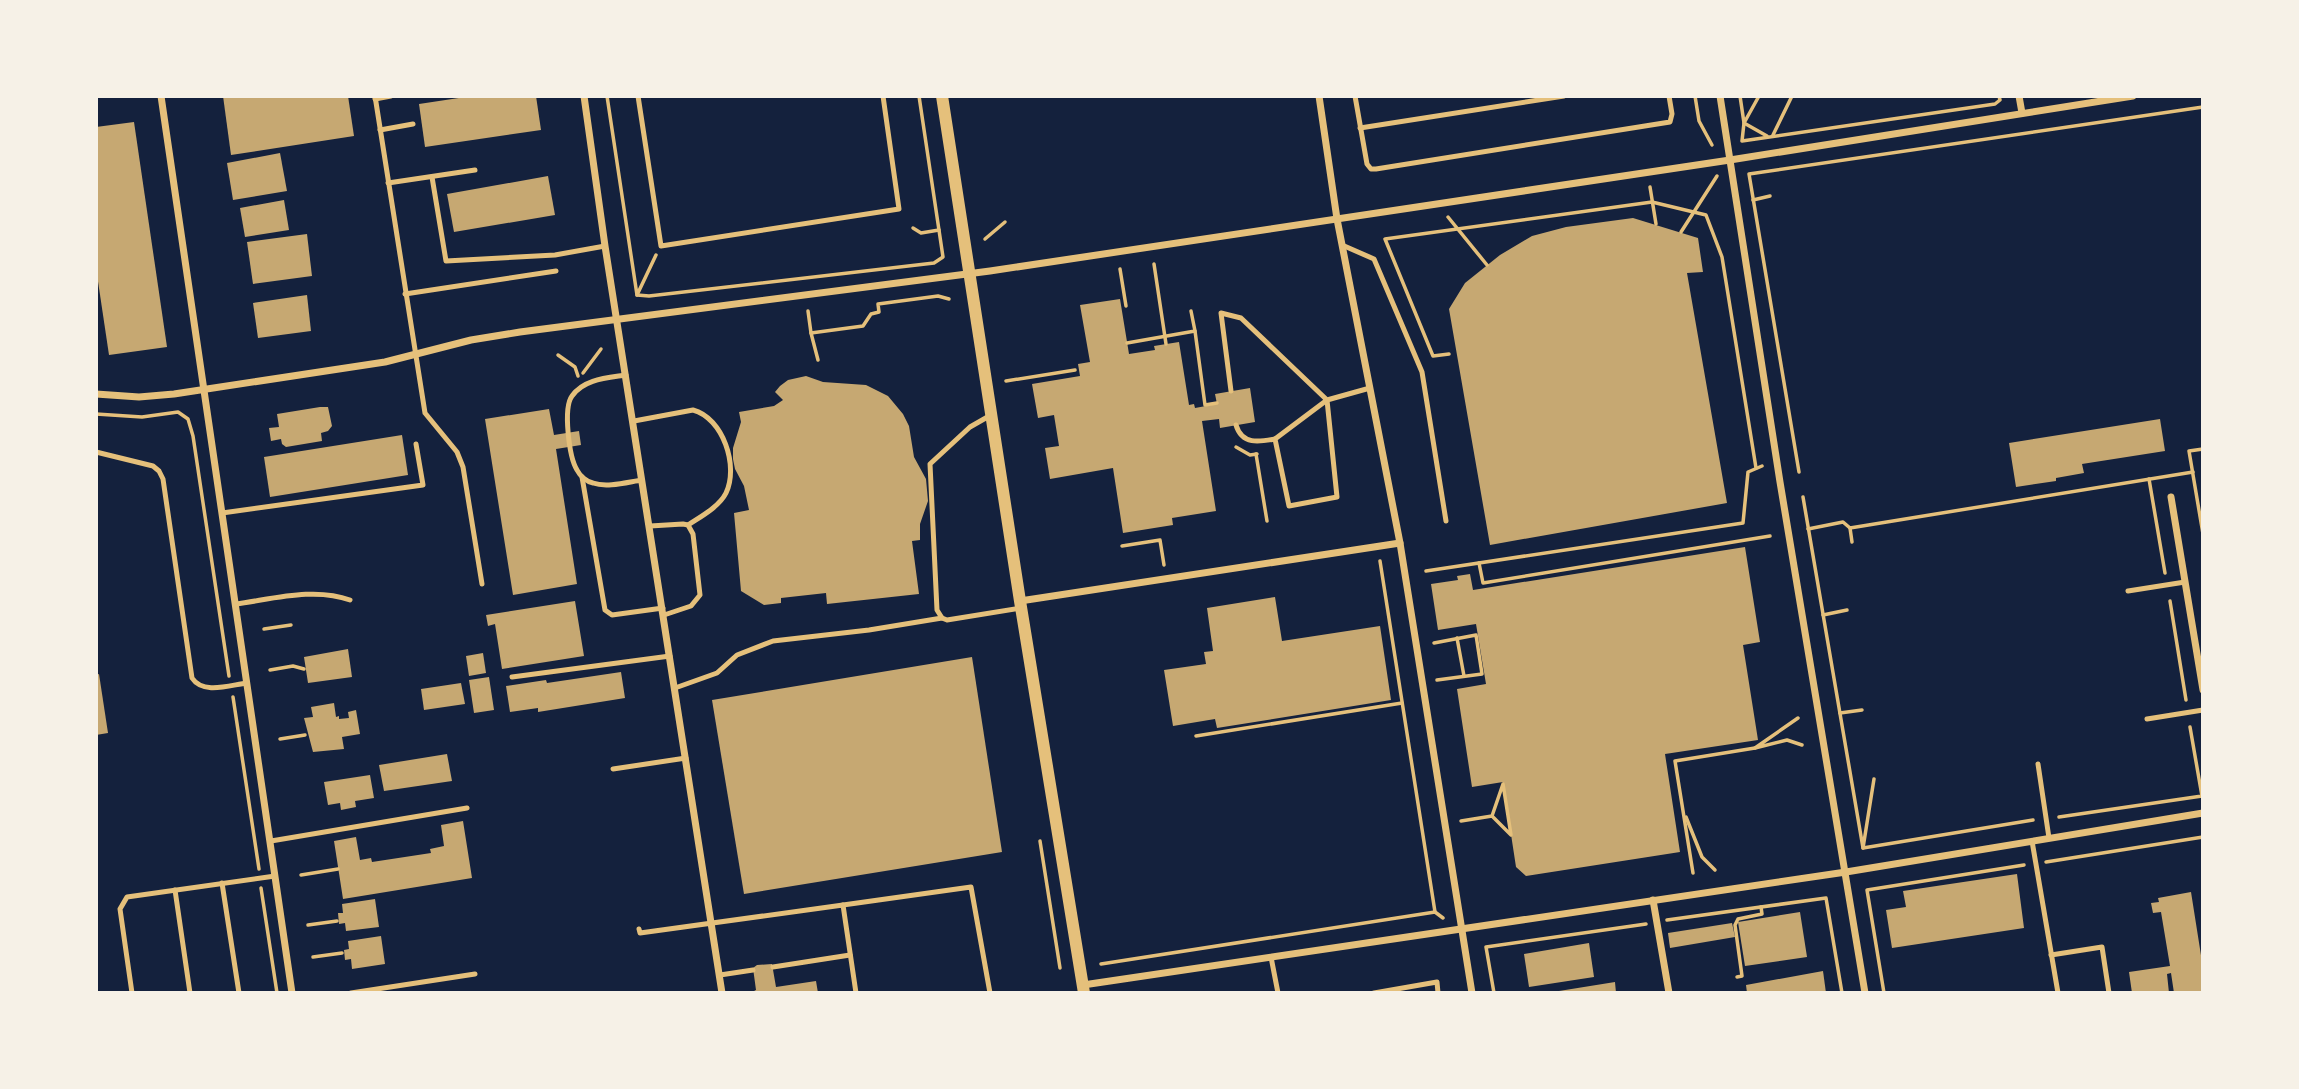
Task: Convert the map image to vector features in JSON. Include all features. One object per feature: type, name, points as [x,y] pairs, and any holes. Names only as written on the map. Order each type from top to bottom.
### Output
[{"type":"street","points":[[161,96],[292,993]]},
{"type":"street","points":[[584,96],[722,993]]},
{"type":"street","points":[[942,96],[1084,989],[1271,957],[1846,872],[2203,813]]},
{"type":"street","points":[[1319,96],[1337,219],[1400,543],[1472,993]]},
{"type":"street","points":[[1720,96],[1780,482],[1865,993]]},
{"type":"street","points":[[2019,96],[2022,113]]},
{"type":"street","points":[[96,394],[139,397],[204,389],[385,362],[483,338],[969,274],[1730,160],[2133,96]]},
{"type":"street","points":[[2171,497],[2203,690]]},
{"type":"street","points":[[1021,604],[1400,543]]},
{"type":"street","points":[[1653,900],[1669,993]]},
{"type":"lane","points":[[391,96],[375,97],[425,413],[457,452],[463,467],[482,584]]},
{"type":"lane","points":[[638,96],[661,246],[899,209],[883,96]]},
{"type":"lane","points":[[1355,96],[1367,164],[1371,169],[1670,122],[1672,114],[1669,96]]},
{"type":"lane","points":[[1360,128],[1564,96]]},
{"type":"lane","points":[[380,130],[414,124]]},
{"type":"lane","points":[[388,183],[475,170]]},
{"type":"lane","points":[[432,177],[446,261],[555,255],[605,246]]},
{"type":"lane","points":[[1342,245],[1374,259],[1422,372],[1446,521]]},
{"type":"lane","points":[[405,294],[556,271]]},
{"type":"lane","points":[[1231,391],[1221,313],[1241,317],[1327,400],[1337,496],[1289,506],[1275,439]]},
{"type":"lane","points":[[626,375],[580,387],[567,405],[572,455],[575,467],[582,477],[592,483],[643,480]]},
{"type":"lane","points":[[1236,425],[1238,432],[1248,441],[1256,443],[1275,439],[1327,400],[1370,388]]},
{"type":"lane","points":[[634,421],[692,410],[699,412],[714,422],[722,435],[728,457],[727,489],[718,503],[688,525],[650,526]]},
{"type":"lane","points":[[942,618],[937,610],[930,464],[970,427],[991,415]]},
{"type":"lane","points":[[222,513],[423,485],[416,444]]},
{"type":"lane","points":[[96,452],[152,466],[159,471],[163,479],[192,678],[200,687],[247,683]]},
{"type":"lane","points":[[582,477],[605,610],[608,614],[663,612],[691,606],[700,595],[693,534],[688,525]]},
{"type":"lane","points":[[2128,591],[2185,582]]},
{"type":"lane","points":[[236,604],[312,594],[335,594],[350,600]]},
{"type":"lane","points":[[675,688],[717,673],[737,655],[773,641],[942,618],[957,619],[1021,604]]},
{"type":"lane","points":[[512,677],[670,656]]},
{"type":"lane","points":[[2147,719],[2203,710]]},
{"type":"lane","points":[[613,769],[686,758]]},
{"type":"lane","points":[[2038,764],[2049,838]]},
{"type":"lane","points":[[271,841],[467,807]]},
{"type":"lane","points":[[2032,841],[2057,993]]},
{"type":"lane","points":[[132,993],[120,909],[127,897],[275,876]]},
{"type":"lane","points":[[222,884],[239,993]]},
{"type":"lane","points":[[639,929],[640,933],[971,887],[990,993]]},
{"type":"lane","points":[[175,890],[190,993]]},
{"type":"lane","points":[[843,905],[856,993]]},
{"type":"lane","points":[[2051,955],[2102,947],[2109,993]]},
{"type":"lane","points":[[773,967],[850,955]]},
{"type":"lane","points":[[1271,957],[1278,993]]},
{"type":"lane","points":[[720,975],[753,970]]},
{"type":"lane","points":[[351,993],[475,974]]},
{"type":"lane","points":[[1374,993],[1437,982],[1438,993]]},
{"type":"path","points":[[607,96],[638,295]]},
{"type":"path","points":[[638,295],[649,296],[934,263],[943,257],[919,96]]},
{"type":"path","points":[[1695,96],[1699,121],[1712,145]]},
{"type":"path","points":[[1740,96],[1744,123],[1742,141],[1995,103],[2000,100],[1999,96]]},
{"type":"path","points":[[1744,123],[1759,96]]},
{"type":"path","points":[[1770,137],[1792,96]]},
{"type":"path","points":[[1799,472],[1749,174],[2203,107]]},
{"type":"path","points":[[1744,123],[1770,137]]},
{"type":"path","points":[[1681,232],[1717,176]]},
{"type":"path","points":[[1650,187],[1656,224]]},
{"type":"path","points":[[1753,200],[1770,196]]},
{"type":"path","points":[[1449,354],[1433,356],[1385,239],[1652,202],[1706,215],[1722,257],[1756,468]]},
{"type":"path","points":[[1448,217],[1487,265]]},
{"type":"path","points":[[985,239],[1004,222]]},
{"type":"path","points":[[913,228],[921,233],[939,230]]},
{"type":"path","points":[[638,295],[657,254]]},
{"type":"path","points":[[1154,264],[1166,344]]},
{"type":"path","points":[[1120,269],[1126,306]]},
{"type":"path","points":[[811,333],[863,327],[870,314],[879,312],[878,304],[938,296],[949,299]]},
{"type":"path","points":[[808,311],[818,360]]},
{"type":"path","points":[[1191,311],[1205,405],[1217,403]]},
{"type":"path","points":[[1127,343],[1195,331]]},
{"type":"path","points":[[558,355],[575,368],[579,378]]},
{"type":"path","points":[[1006,381],[1075,370]]},
{"type":"path","points":[[96,414],[142,417],[178,412],[188,419],[194,436],[277,993]]},
{"type":"path","points":[[2203,449],[2189,451],[2203,534]]},
{"type":"path","points":[[1256,454],[1267,521]]},
{"type":"path","points":[[1426,571],[1743,523],[1748,472],[1762,466]]},
{"type":"path","points":[[1850,528],[2193,472]]},
{"type":"path","points":[[2149,479],[2165,573]]},
{"type":"path","points":[[1802,497],[1863,848]]},
{"type":"path","points":[[1808,529],[1843,522],[1850,528],[1852,542]]},
{"type":"path","points":[[1479,563],[1483,583],[1770,536]]},
{"type":"path","points":[[1122,546],[1160,540],[1164,565]]},
{"type":"path","points":[[1380,561],[1435,912],[1443,918]]},
{"type":"path","points":[[2170,601],[2186,700]]},
{"type":"path","points":[[1823,615],[1847,610]]},
{"type":"path","points":[[264,629],[292,625]]},
{"type":"path","points":[[1434,643],[1476,635],[1482,674],[1437,680]]},
{"type":"path","points":[[1457,638],[1464,676]]},
{"type":"path","points":[[270,670],[293,666],[304,669]]},
{"type":"path","points":[[1196,736],[1402,703]]},
{"type":"path","points":[[1840,713],[1862,710]]},
{"type":"path","points":[[1755,748],[1798,718]]},
{"type":"path","points":[[2059,817],[2202,796],[2190,727]]},
{"type":"path","points":[[281,739],[305,735]]},
{"type":"path","points":[[1715,870],[1702,857],[1685,812],[1675,761],[1787,740],[1802,745]]},
{"type":"path","points":[[1863,848],[1874,779]]},
{"type":"path","points":[[1503,784],[1511,835],[1492,816],[1496,805],[1503,784]]},
{"type":"path","points":[[1685,812],[1692,873]]},
{"type":"path","points":[[1461,821],[1492,816]]},
{"type":"path","points":[[1863,848],[2033,820]]},
{"type":"path","points":[[1040,841],[1060,968]]},
{"type":"path","points":[[301,875],[338,869]]},
{"type":"path","points":[[1867,890],[1884,993]]},
{"type":"path","points":[[1494,993],[1486,947],[1826,898],[1842,993]]},
{"type":"path","points":[[1737,976],[1742,976],[1735,925],[1738,919],[1762,914],[1761,907]]},
{"type":"path","points":[[1101,964],[1435,912]]},
{"type":"path","points":[[308,925],[337,921]]},
{"type":"path","points":[[313,957],[342,953]]},
{"type":"building","points":[[223,96],[348,96],[354,136],[231,155]]},
{"type":"building","points":[[472,96],[536,96],[541,130],[425,147],[419,104]]},
{"type":"building","points":[[134,122],[167,347],[109,355],[96,268],[96,127]]},
{"type":"building","points":[[280,153],[287,191],[233,200],[227,163]]},
{"type":"building","points":[[548,176],[555,215],[454,232],[447,194]]},
{"type":"building","points":[[284,200],[289,230],[245,237],[240,208]]},
{"type":"building","points":[[1633,218],[1698,238],[1703,272],[1687,273],[1727,503],[1490,545],[1449,309],[1465,283],[1500,255],[1532,236],[1566,227]]},
{"type":"building","points":[[307,234],[312,276],[253,284],[247,242]]},
{"type":"building","points":[[307,295],[311,331],[258,338],[253,303]]},
{"type":"building","points":[[1120,299],[1129,354],[1155,350],[1154,346],[1179,342],[1189,405],[1194,404],[1195,408],[1217,404],[1215,394],[1250,388],[1255,422],[1220,428],[1219,419],[1202,421],[1216,511],[1172,518],[1173,525],[1123,533],[1113,468],[1050,479],[1045,448],[1059,446],[1054,415],[1038,418],[1032,384],[1080,376],[1078,364],[1090,362],[1080,305]]},
{"type":"building","points":[[806,376],[823,382],[866,385],[888,396],[903,414],[909,426],[914,457],[926,479],[928,501],[920,524],[920,540],[912,541],[919,594],[827,604],[826,593],[781,598],[781,603],[764,605],[741,591],[734,513],[749,510],[744,486],[733,459],[733,448],[741,422],[739,412],[774,406],[783,400],[775,392],[780,386],[788,380]]},
{"type":"building","points":[[328,407],[332,426],[321,433],[322,441],[286,447],[281,439],[271,441],[269,428],[279,427],[277,414]]},
{"type":"building","points":[[549,409],[554,435],[579,431],[581,445],[556,449],[577,584],[513,595],[485,419]]},
{"type":"building","points":[[2160,419],[2165,451],[2082,464],[2084,473],[2056,478],[2056,481],[2016,487],[2009,443]]},
{"type":"building","points":[[402,435],[408,475],[270,497],[264,457]]},
{"type":"building","points":[[1745,547],[1760,642],[1743,645],[1758,740],[1665,754],[1680,852],[1526,876],[1516,867],[1503,782],[1472,787],[1457,689],[1486,684],[1476,624],[1438,630],[1431,584],[1458,580],[1457,576],[1470,574],[1473,590]]},
{"type":"building","points":[[1275,597],[1282,641],[1380,626],[1391,700],[1217,728],[1215,719],[1173,726],[1164,670],[1206,664],[1204,652],[1213,651],[1207,608]]},
{"type":"building","points":[[575,601],[584,656],[502,669],[495,624],[488,626],[486,615]]},
{"type":"building","points":[[348,649],[352,677],[308,683],[304,657]]},
{"type":"building","points":[[483,653],[486,673],[469,676],[466,656]]},
{"type":"building","points":[[972,657],[1002,852],[744,894],[712,700]]},
{"type":"building","points":[[621,672],[625,698],[538,712],[538,708],[510,712],[506,686]]},
{"type":"building","points":[[99,674],[108,733],[96,735],[96,675]]},
{"type":"building","points":[[489,677],[494,710],[474,713],[469,680]]},
{"type":"building","points":[[461,683],[465,704],[424,710],[421,689]]},
{"type":"building","points":[[334,703],[336,717],[339,716],[339,719],[349,718],[348,712],[356,710],[360,734],[342,737],[344,749],[313,752],[304,718],[313,717],[311,707]]},
{"type":"building","points":[[447,754],[452,781],[384,791],[379,765]]},
{"type":"building","points":[[370,775],[374,798],[355,801],[356,807],[341,810],[340,803],[328,805],[324,782]]},
{"type":"building","points":[[463,821],[472,878],[343,899],[334,841],[356,837],[360,860],[371,858],[372,862],[431,853],[430,849],[444,846],[441,825]]},
{"type":"building","points":[[2017,874],[2024,928],[1892,948],[1886,910],[1906,907],[1903,891]]},
{"type":"building","points":[[2191,892],[2203,968],[2203,993],[2174,993],[2171,973],[2167,974],[2169,993],[2132,993],[2129,972],[2170,966],[2161,912],[2153,913],[2151,903],[2159,902],[2158,898]]},
{"type":"building","points":[[375,899],[379,927],[346,931],[345,923],[339,924],[338,913],[343,913],[342,904]]},
{"type":"building","points":[[1800,912],[1807,957],[1745,966],[1738,922]]},
{"type":"building","points":[[1732,923],[1735,937],[1670,948],[1668,933]]},
{"type":"building","points":[[381,936],[385,964],[352,969],[351,959],[345,960],[344,950],[349,949],[348,941]]},
{"type":"building","points":[[1589,943],[1594,977],[1529,987],[1524,954]]},
{"type":"building","points":[[772,964],[776,987],[816,981],[818,993],[750,993],[756,990],[753,968],[757,965]]},
{"type":"building","points":[[1823,971],[1826,993],[1747,993],[1746,985]]},
{"type":"building","points":[[1615,982],[1616,993],[1559,993],[1559,991]]}]
